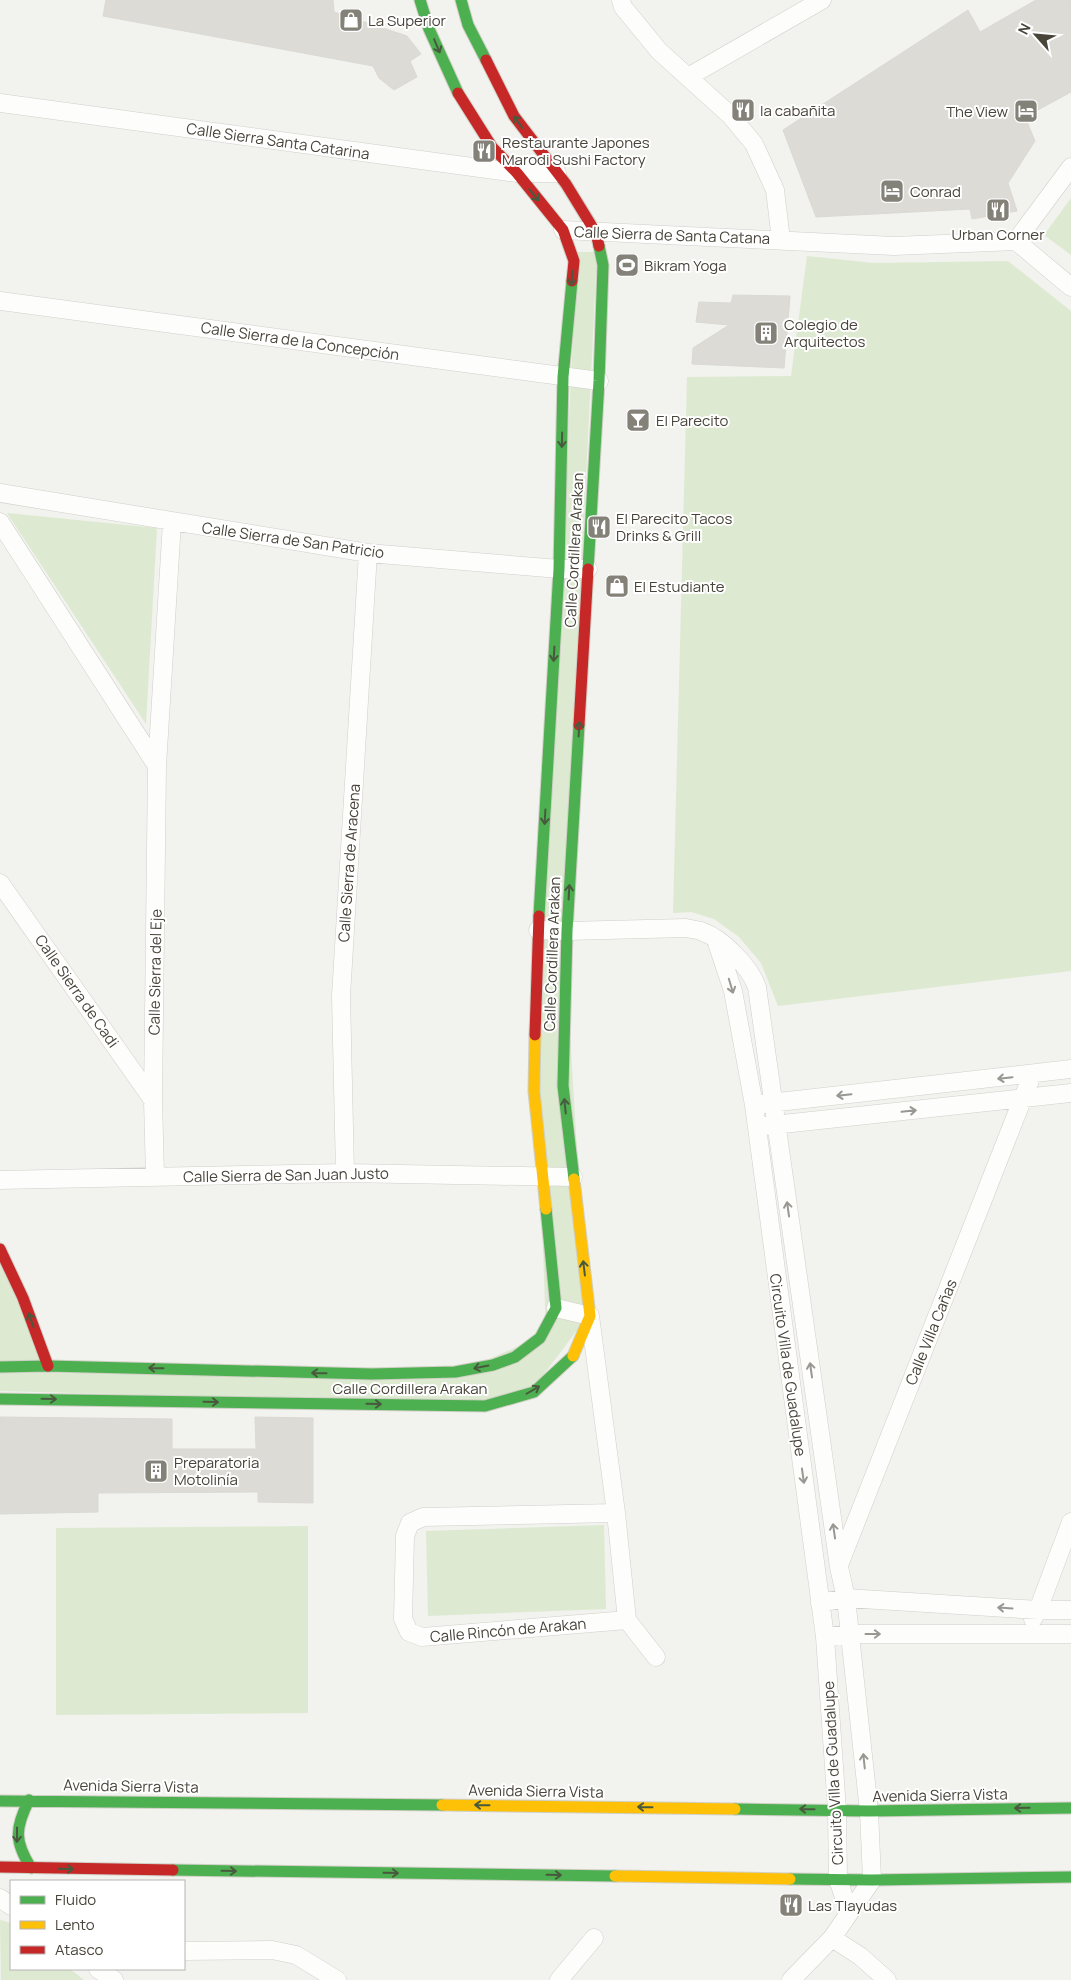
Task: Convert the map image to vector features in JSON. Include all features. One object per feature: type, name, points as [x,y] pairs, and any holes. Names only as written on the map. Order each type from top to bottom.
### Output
[{"type":"street","name":"Calle Cordillera Arakan","points":[[0,1367],[48,1366],[372,1374],[454,1372],[493,1365],[515,1357],[540,1338],[556,1308],[534,1091],[538,930],[559,569],[563,377],[574,261],[564,230],[492,147],[454,86],[429,29],[420,0]]},
{"type":"street","name":"Calle Cordillera Arakan","points":[[0,1399],[485,1406],[534,1392],[573,1356],[590,1316],[562,1086],[567,931],[599,381],[603,265],[596,233],[566,184],[514,116],[468,25],[461,0]]},
{"type":"street","points":[[621,0],[623,7],[659,51],[730,115],[754,144],[775,190],[781,240]]},
{"type":"street","points":[[688,77],[822,0]]},
{"type":"street","name":"Calle Sierra Santa Catarina","points":[[0,103],[517,174],[557,173]]},
{"type":"street","points":[[1071,166],[1016,241],[1071,287]]},
{"type":"street","name":"Calle Sierra de Santa Catana","points":[[564,230],[894,246],[1016,241]]},
{"type":"street","name":"Calle Sierra de la Concepción","points":[[0,301],[599,381]]},
{"type":"street","name":"Calle Sierra de San Patricio","points":[[0,492],[172,522],[368,552],[559,569],[588,569]]},
{"type":"street","points":[[0,522],[157,766]]},
{"type":"street","name":"Calle Sierra del Eje","points":[[155,1177],[153,1100],[157,766],[172,522]]},
{"type":"street","name":"Calle Sierra de Aracena","points":[[345,1173],[341,996],[368,552]]},
{"type":"street","name":"Calle Sierra de Cadi","points":[[0,883],[153,1100]]},
{"type":"street","points":[[538,930],[686,928],[702,932],[716,940]]},
{"type":"street","name":"Circuito Villa de Guadalupe","points":[[716,940],[744,964],[757,987],[839,1567],[846,1598],[870,1811],[872,1880]]},
{"type":"street","name":"Circuito Villa de Guadalupe","points":[[716,940],[733,992],[754,1105],[824,1637],[837,1810],[838,1879],[850,1913]]},
{"type":"street","points":[[754,1105],[1032,1075],[1071,1069]]},
{"type":"street","name":"Calle Villa Cañas","points":[[839,1567],[1032,1075]]},
{"type":"street","points":[[756,1127],[1071,1093]]},
{"type":"street","name":"Calle Sierra de San Juan Justo","points":[[0,1180],[345,1173],[573,1177]]},
{"type":"street","points":[[0,1250],[23,1298],[48,1366]]},
{"type":"street","points":[[556,1308],[590,1316],[616,1513],[627,1620],[656,1657]]},
{"type":"street","name":"Calle Rincón de Arakan","points":[[616,1513],[423,1517],[410,1523],[405,1536],[403,1620],[409,1632],[422,1637],[627,1620]]},
{"type":"street","points":[[1025,1634],[1038,1610],[1071,1522]]},
{"type":"street","points":[[816,1570],[839,1567]]},
{"type":"street","points":[[820,1602],[846,1598],[1038,1610],[1071,1610]]},
{"type":"street","points":[[824,1637],[850,1634],[1071,1634]]},
{"type":"street","points":[[29,1800],[17,1828],[17,1842],[31,1868]]},
{"type":"street","name":"Avenida Sierra Vista","points":[[0,1801],[870,1811],[1071,1808]]},
{"type":"street","points":[[0,1867],[116,1875],[872,1880],[1071,1877]]},
{"type":"street","points":[[791,1980],[832,1938],[872,1880]]},
{"type":"street","points":[[559,1980],[594,1938]]},
{"type":"street","points":[[832,1938],[860,1956],[887,1980]]},
{"type":"street","points":[[185,1950],[272,1950],[296,1955],[337,1980]]},
{"type":"street","points":[[99,1970],[114,1980]]},
{"type":"green space","points":[[1071,198],[1071,255],[1044,235]]},
{"type":"green space","points":[[577,252],[597,252],[564,933],[587,1317],[532,1390],[483,1404],[0,1391],[0,1372],[448,1377],[546,1334],[537,1082]]},
{"type":"green space","points":[[807,256],[874,263],[1008,261],[1071,311],[1071,971],[778,1006],[761,963],[739,937],[714,919],[691,912],[673,913],[687,377],[791,376]]},
{"type":"green space","points":[[7,513],[157,528],[146,724]]},
{"type":"green space","points":[[0,1249],[48,1366],[0,1367]]},
{"type":"green space","points":[[604,1525],[606,1609],[428,1616],[426,1531]]},
{"type":"green space","points":[[308,1526],[308,1713],[56,1715],[56,1528]]},
{"type":"green space","points":[[0,1920],[10,1923],[10,1970],[71,1970],[84,1980],[1,1980]]},
{"type":"building","points":[[106,0],[333,0],[334,12],[407,36],[421,54],[410,61],[417,77],[394,90],[379,78],[373,66],[103,16]]},
{"type":"building","points":[[1036,0],[1071,0],[1071,92],[1025,117],[1035,141],[1008,183],[1017,211],[972,219],[970,209],[816,217],[783,130],[968,10],[980,32]]},
{"type":"building","name":"Colegio de Arquitectos","points":[[733,295],[790,296],[784,368],[692,364],[693,348],[729,325],[696,322],[699,302],[731,303]]},
{"type":"building","name":"Preparatoria Motolinía","points":[[0,1417],[172,1419],[172,1449],[256,1449],[255,1417],[313,1418],[313,1503],[258,1502],[258,1492],[98,1493],[98,1512],[0,1514]]},
{"type":"traffic: fast","points":[[420,0],[429,29],[458,93]]},
{"type":"traffic: fast","points":[[461,0],[468,25],[486,60]]},
{"type":"traffic: fast","points":[[588,569],[599,381],[603,265],[599,246]]},
{"type":"traffic: fast","points":[[539,916],[559,569],[563,377],[572,281]]},
{"type":"traffic: fast","points":[[574,1179],[563,1086],[567,931],[579,725]]},
{"type":"traffic: fast","points":[[0,1367],[48,1366],[372,1374],[455,1372],[493,1365],[515,1357],[540,1338],[556,1308],[546,1209]]},
{"type":"traffic: fast","points":[[0,1399],[485,1406],[534,1392],[573,1356]]},
{"type":"traffic: fast","points":[[29,1800],[21,1819],[18,1834],[25,1858],[31,1868]]},
{"type":"traffic: fast","points":[[0,1801],[442,1805]]},
{"type":"traffic: fast","points":[[735,1809],[869,1811],[1071,1808]]},
{"type":"traffic: fast","points":[[173,1870],[615,1876]]},
{"type":"traffic: fast","points":[[790,1879],[872,1880],[1071,1877]]},
{"type":"traffic: slow","points":[[535,1035],[534,1091],[546,1209]]},
{"type":"traffic: slow","points":[[573,1356],[590,1316],[574,1179]]},
{"type":"traffic: slow","points":[[442,1805],[735,1809]]},
{"type":"traffic: slow","points":[[615,1876],[790,1879]]},
{"type":"traffic: jam","points":[[486,60],[514,116],[566,184],[596,233],[599,246]]},
{"type":"traffic: jam","points":[[458,93],[492,147],[517,173],[563,230],[574,261],[572,281]]},
{"type":"traffic: jam","points":[[579,725],[588,569]]},
{"type":"traffic: jam","points":[[535,1035],[539,916]]},
{"type":"traffic: jam","points":[[0,1249],[23,1298],[48,1366]]},
{"type":"traffic: jam","points":[[0,1867],[173,1870]]},
{"type":"place","name":"La Superior","points":[[351,20]]},
{"type":"place","name":"la cabañita","points":[[743,110]]},
{"type":"place","name":"The View","points":[[1026,111]]},
{"type":"place","name":"Restaurante Japones Marodi Sushi Factory","points":[[484,151]]},
{"type":"place","name":"Conrad","points":[[892,191]]},
{"type":"place","name":"Urban Corner","points":[[998,210]]},
{"type":"place","name":"Bikram Yoga","points":[[627,265]]},
{"type":"place","name":"Colegio de Arquitectos","points":[[766,333]]},
{"type":"place","name":"El Parecito","points":[[638,420]]},
{"type":"place","name":"El Parecito Tacos Drinks & Grill","points":[[599,527]]},
{"type":"place","name":"El Estudiante","points":[[617,586]]},
{"type":"place","name":"Preparatoria Motolinía","points":[[156,1471]]},
{"type":"place","name":"Las Tlayudas","points":[[791,1905]]}]
